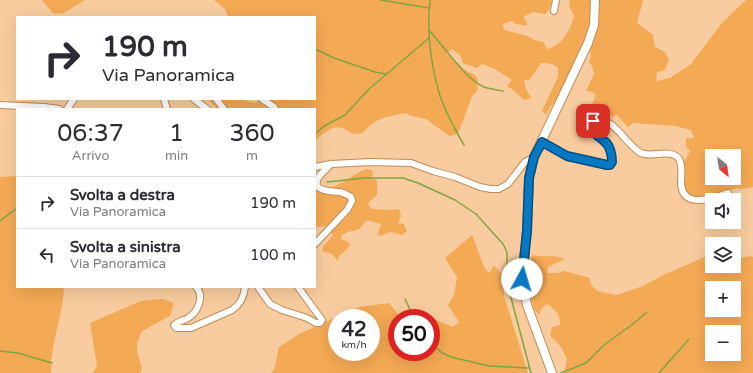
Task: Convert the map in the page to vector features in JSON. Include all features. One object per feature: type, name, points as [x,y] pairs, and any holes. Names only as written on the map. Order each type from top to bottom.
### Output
[{"type":"main road","points":[[552,373],[527,306],[522,279],[527,231],[529,178],[534,157],[588,42],[594,25],[595,0]]},
{"type":"street","points":[[554,10],[556,0]]},
{"type":"street","points":[[195,100],[206,108]]},
{"type":"street","points":[[217,100],[223,108]]},
{"type":"street","points":[[264,100],[274,108]]},
{"type":"street","points":[[0,105],[52,108]]},
{"type":"street","points":[[542,142],[567,156],[610,165],[612,158],[608,146],[605,141],[592,131],[591,126],[595,119],[599,118],[619,131],[642,154],[674,155],[680,163],[682,176],[681,184],[686,196],[692,199],[705,200],[728,192]]},
{"type":"street","points":[[316,167],[330,164],[370,162],[411,163],[455,177],[480,187],[499,189],[508,184],[525,162],[534,157]]},
{"type":"street","points":[[316,243],[347,210],[352,200],[351,197],[341,192],[323,191],[318,187],[318,179],[330,164]]},
{"type":"street","points":[[197,288],[201,297],[195,313],[178,321],[174,325],[176,328],[191,328],[232,310],[237,307],[244,296],[245,288]]},
{"type":"street","points":[[259,288],[270,304],[316,323],[320,323],[322,320],[299,288]]},
{"type":"shaded area","points":[[42,0],[85,0],[62,14],[53,13]]},
{"type":"shaded area","points":[[214,0],[552,0],[549,10],[545,14],[533,12],[523,17],[527,22],[526,26],[516,24],[512,21],[503,24],[504,30],[531,37],[533,40],[543,42],[547,49],[561,41],[571,26],[574,16],[569,6],[570,0],[593,0],[592,24],[582,50],[580,50],[564,86],[546,115],[542,111],[558,77],[558,68],[556,66],[541,63],[529,81],[524,79],[526,89],[531,98],[524,100],[507,86],[512,80],[493,68],[482,64],[477,68],[463,63],[461,56],[452,49],[446,54],[464,69],[475,75],[478,79],[478,90],[472,96],[458,134],[449,136],[426,119],[406,113],[382,118],[372,124],[363,133],[352,134],[342,128],[337,127],[329,130],[316,139],[316,108],[217,108],[208,100],[243,100],[255,103],[261,100],[316,100],[316,16],[228,16],[225,9]]},
{"type":"shaded area","points":[[598,0],[643,0],[637,23],[653,35],[655,47],[665,52],[669,60],[665,70],[657,72],[656,81],[670,78],[691,64],[722,23],[746,0],[753,0],[753,187],[741,189],[737,188],[721,193],[705,193],[705,198],[691,197],[684,189],[683,164],[690,151],[686,146],[686,138],[694,138],[691,130],[675,126],[633,123],[628,127],[617,115],[612,117],[600,108],[593,109],[592,104],[596,95],[593,92],[586,91],[594,74],[592,66],[589,62],[591,56],[590,51],[587,51]]},
{"type":"shaded area","points":[[367,169],[373,171],[372,177],[377,181],[377,195],[368,203],[371,209],[399,209],[401,216],[398,223],[404,224],[407,231],[402,235],[390,232],[380,236],[377,233],[381,224],[366,220],[357,230],[342,235],[341,239],[348,242],[350,245],[339,256],[338,261],[331,253],[323,252],[323,247],[333,235],[327,226],[316,226],[316,192],[342,183]]},
{"type":"shaded area","points":[[16,176],[16,288],[64,288],[52,351],[51,373],[0,373],[0,177]]},
{"type":"shaded area","points":[[472,235],[485,269],[489,273],[494,265],[504,277],[504,296],[528,373],[271,373],[274,370],[279,347],[299,334],[328,321],[328,361],[380,361],[380,309],[355,309],[359,307],[389,303],[394,309],[388,309],[388,361],[440,361],[440,322],[453,327],[459,322],[448,305],[454,295],[457,277],[445,258]]},
{"type":"shaded area","points":[[534,255],[554,256],[565,259],[548,267],[547,273],[558,273],[564,271],[590,278],[591,285],[597,291],[617,295],[643,286],[663,275],[705,257],[705,273],[741,273],[741,258],[753,257],[753,373],[564,373],[567,359],[561,347],[550,335],[552,327],[560,325],[558,315],[555,310],[547,304],[541,309],[539,315],[534,309],[528,283],[528,262]]},
{"type":"shaded area","points":[[163,299],[174,303],[170,316],[142,331],[137,343],[137,352],[142,368],[140,373],[93,373],[97,366],[90,323],[141,301]]},
{"type":"waterway","points":[[381,0],[429,8]]},
{"type":"waterway","points":[[430,0],[429,34],[435,78],[446,111],[464,145]]},
{"type":"waterway","points":[[429,30],[455,62],[477,83],[484,87],[503,91]]},
{"type":"waterway","points":[[316,133],[324,126],[345,115],[369,89],[429,38]]},
{"type":"waterway","points":[[316,49],[334,58],[375,72],[386,74]]},
{"type":"waterway","points":[[327,182],[365,178],[403,178],[418,183],[455,200],[476,214],[503,244],[507,252],[507,276],[510,294],[531,373]]},
{"type":"waterway","points":[[0,221],[16,209]]},
{"type":"waterway","points":[[405,299],[410,309]]},
{"type":"waterway","points":[[561,373],[586,363],[604,345],[647,312]]},
{"type":"waterway","points":[[659,373],[689,339]]},
{"type":"waterway","points":[[0,351],[18,353],[52,363]]},
{"type":"waterway","points":[[440,351],[451,357],[489,366],[529,368]]},
{"type":"route","points":[[522,279],[527,231],[529,178],[534,157],[542,142],[567,156],[610,165],[612,158],[608,146],[605,141],[592,131],[591,126],[593,121]]}]
